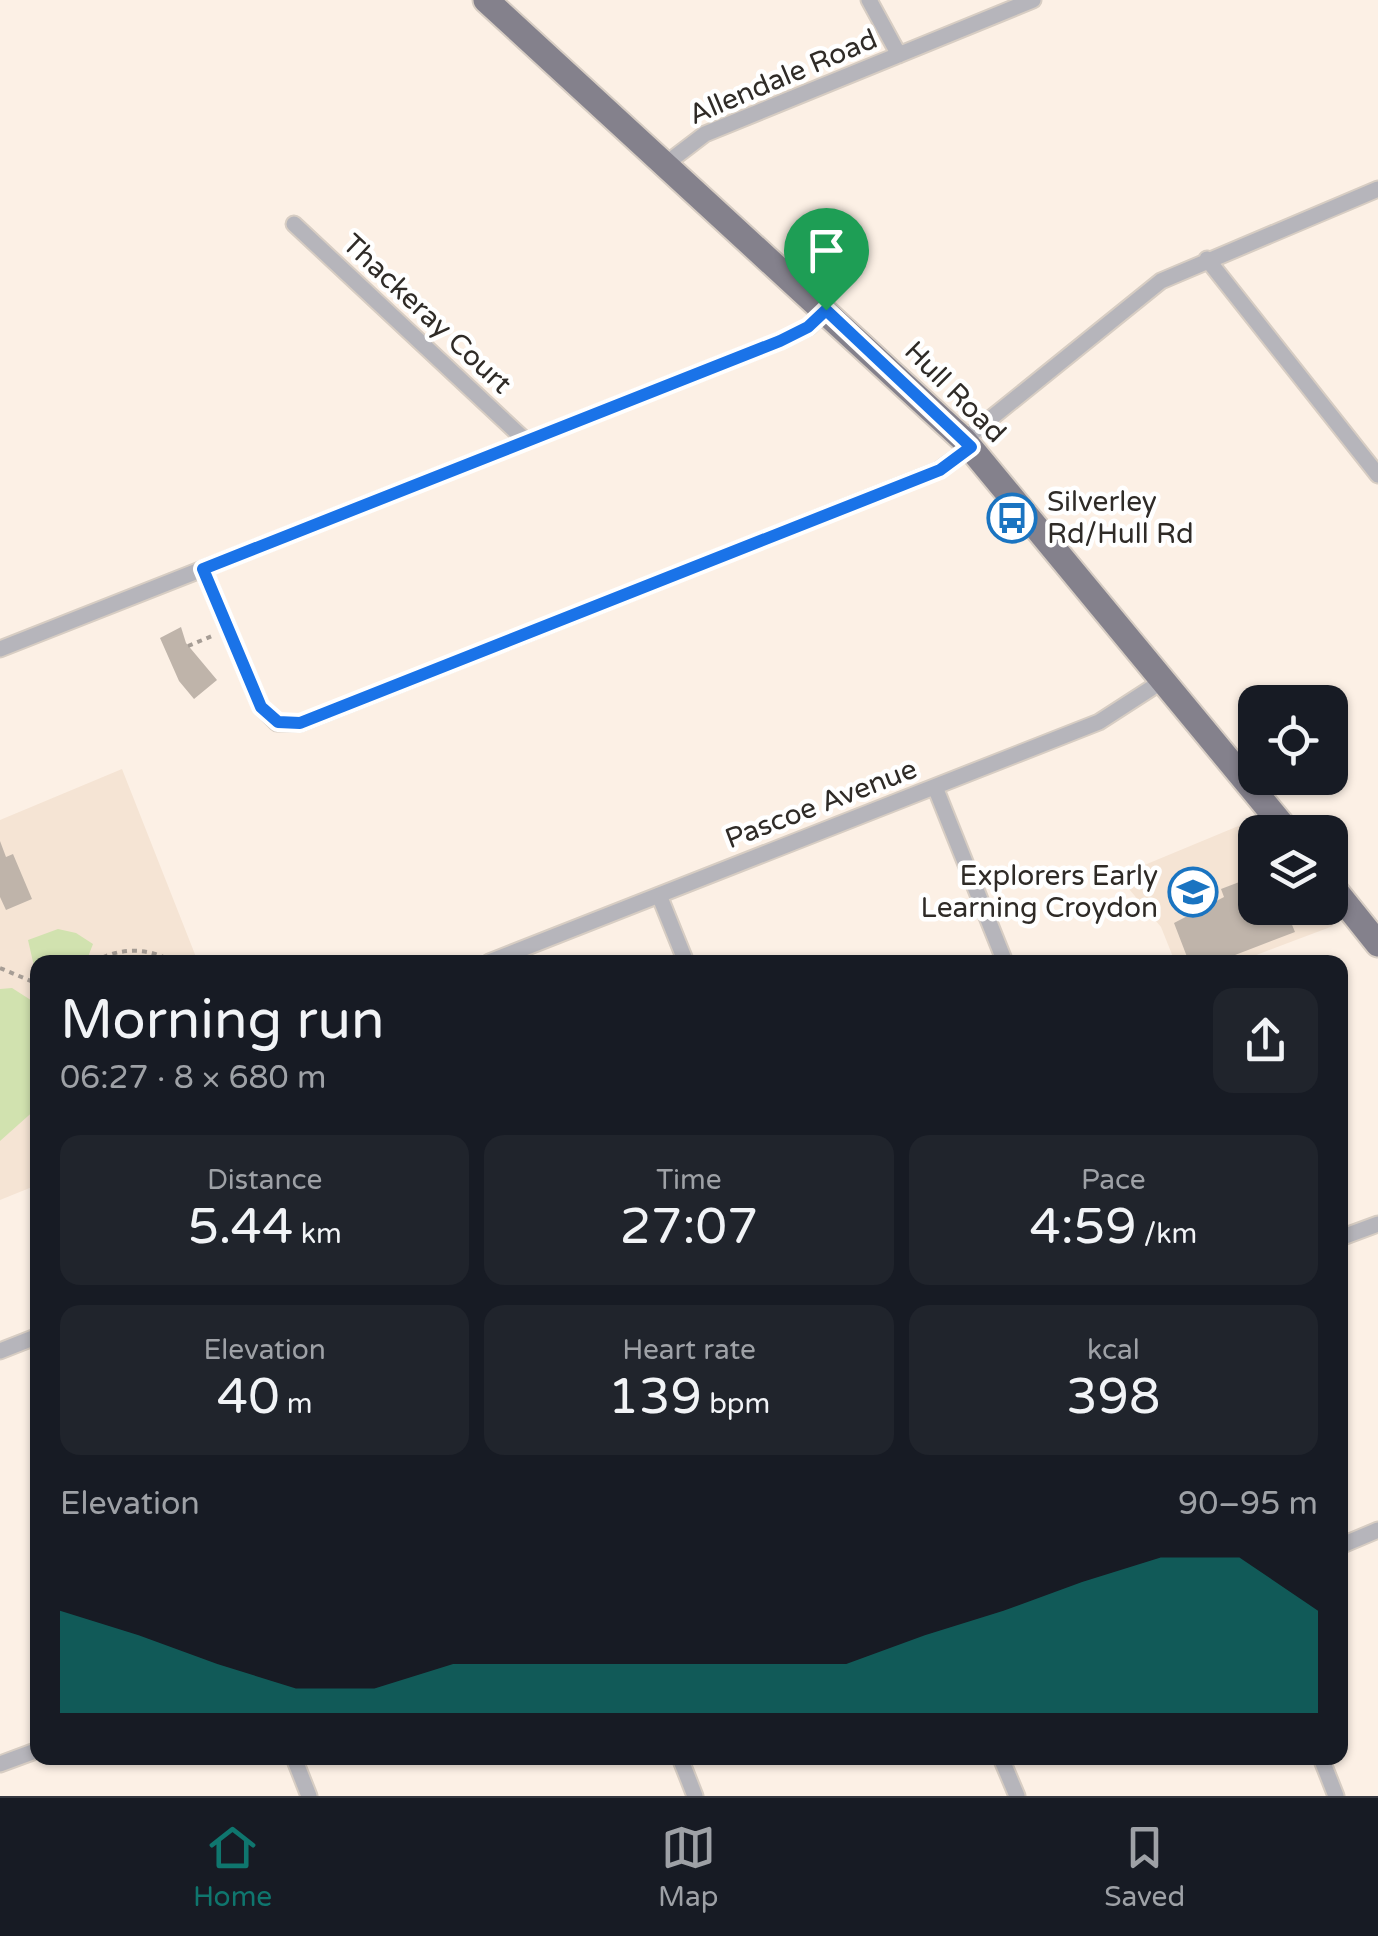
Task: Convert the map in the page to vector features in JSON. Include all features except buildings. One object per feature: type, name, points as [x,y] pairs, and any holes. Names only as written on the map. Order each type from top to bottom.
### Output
[{"type":"main road","name":"Hull Road","points":[[486,0],[667,162],[967,444],[1274,815]]},
{"type":"main road","points":[[1348,906],[1378,944]]},
{"type":"street","points":[[869,0],[900,54]]},
{"type":"street","name":"Allendale Road","points":[[667,162],[705,134],[1033,0]]},
{"type":"street","points":[[203,569],[261,707],[278,722],[300,723],[940,470],[1161,281],[1378,190]]},
{"type":"street","name":"Thackeray Court","points":[[294,224],[526,441]]},
{"type":"street","points":[[1208,259],[1378,475]]},
{"type":"street","points":[[0,649],[780,341],[808,327],[826,310]]},
{"type":"street","name":"Pascoe Avenue","points":[[506,955],[1099,722],[1164,680]]},
{"type":"street","points":[[935,787],[1003,955]]},
{"type":"street","points":[[659,894],[683,955]]},
{"type":"street","points":[[1348,1235],[1378,1224]]},
{"type":"street","points":[[0,1351],[30,1339]]},
{"type":"street","points":[[1348,1543],[1378,1530]]},
{"type":"street","points":[[0,1764],[30,1753]]},
{"type":"street","points":[[297,1765],[309,1796]]},
{"type":"street","points":[[683,1765],[695,1796]]},
{"type":"street","points":[[1004,1765],[1016,1796]]},
{"type":"street","points":[[1324,1765],[1336,1796]]},
{"type":"path","points":[[188,646],[212,636]]},
{"type":"path","points":[[109,955],[150,950],[160,955]]},
{"type":"path","points":[[0,968],[30,981]]},
{"type":"shaded area","points":[[122,769],[195,955],[30,955],[30,1188],[0,1200],[0,820]]},
{"type":"shaded area","name":"Explorers Early Learning Croydon","points":[[1238,826],[1238,925],[1333,926],[1256,955],[1172,955],[1161,927],[1118,876]]},
{"type":"green space","points":[[58,929],[76,933],[93,944],[89,955],[31,955],[28,940]]},
{"type":"green space","points":[[12,988],[30,1000],[30,1114],[0,1141],[0,989]]},
{"type":"place","name":"Silverley Rd/Hull Rd","points":[[1012,518]]},
{"type":"place","name":"Explorers Early Learning Croydon","points":[[1193,892]]},
{"type":"route","points":[[826,310],[971,447],[940,470],[300,723],[278,722],[267,716],[203,569],[798,334],[826,310]]}]
